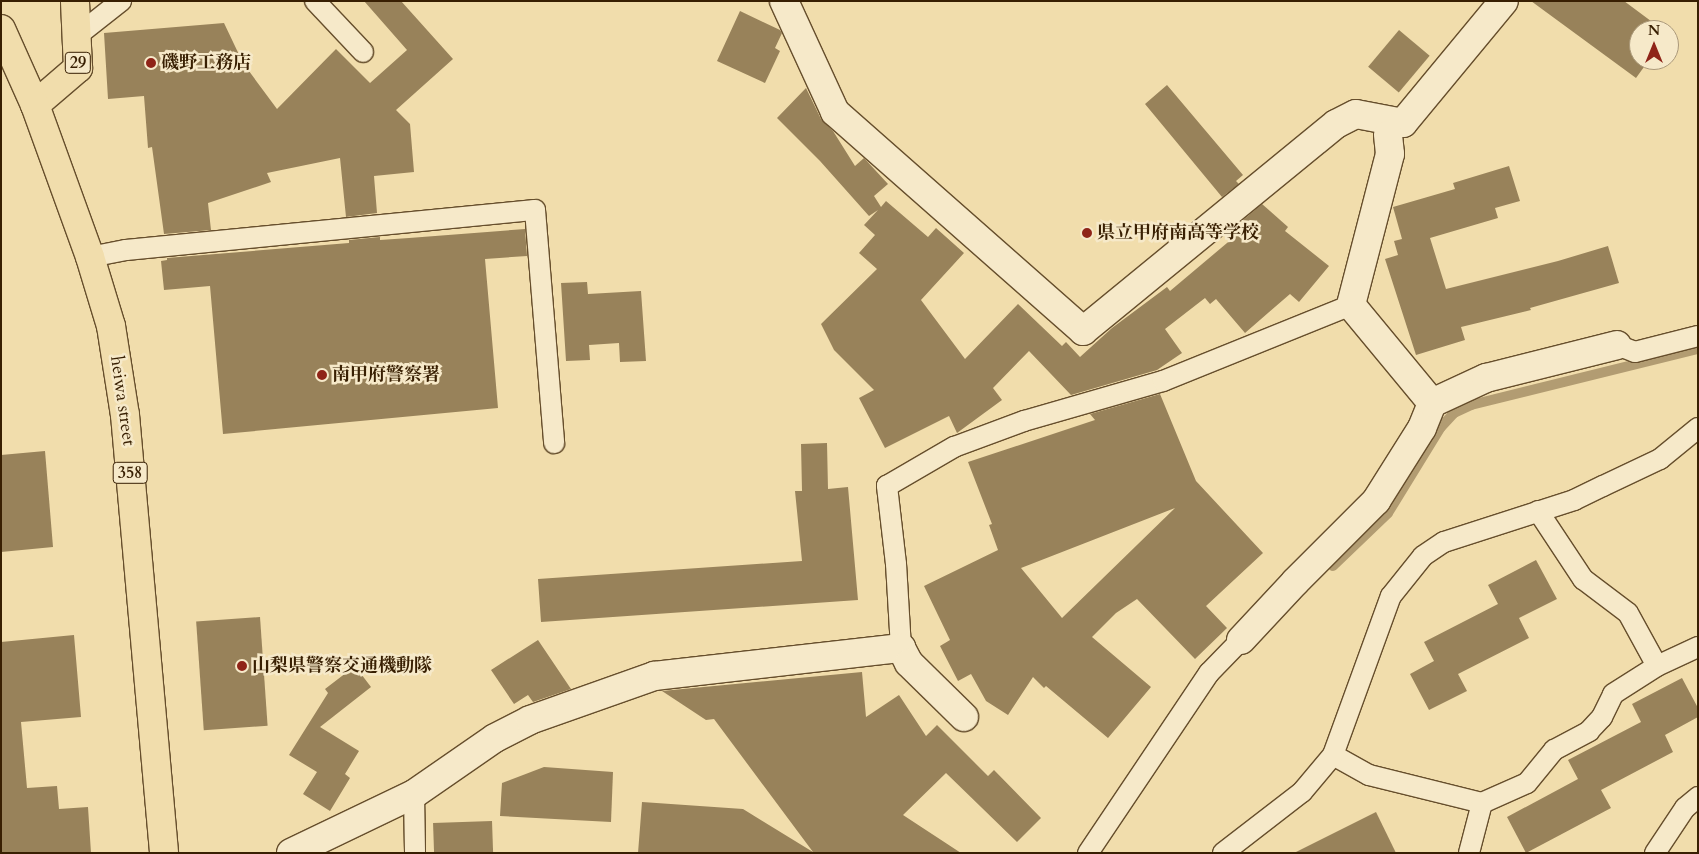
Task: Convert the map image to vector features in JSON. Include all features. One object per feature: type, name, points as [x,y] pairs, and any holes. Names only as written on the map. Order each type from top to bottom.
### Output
[{"type":"main road","name":"29","points":[[35,105],[78,68],[75,1]]},
{"type":"main road","name":"heiwa street","points":[[1,29],[35,105],[90,257],[111,326],[125,415],[164,853]]},
{"type":"street","points":[[784,1],[835,112],[1083,331],[1336,124],[1356,114],[1403,123],[1504,1]]},
{"type":"street","points":[[1388,135],[1390,154],[1350,305],[1432,403]]},
{"type":"street","points":[[1241,640],[1295,582],[1376,502],[1422,428],[1432,403],[1486,378],[1617,345]]},
{"type":"street","points":[[291,853],[414,794],[495,738],[530,720],[654,676],[901,648],[909,662],[964,717]]},
{"type":"lane","points":[[78,35],[121,1]]},
{"type":"lane","points":[[315,1],[363,52]]},
{"type":"lane","points":[[90,257],[126,250],[534,210],[554,443]]},
{"type":"lane","points":[[901,648],[896,564],[887,486],[954,447],[1024,421],[1163,381],[1350,305]]},
{"type":"lane","points":[[1617,345],[1635,352],[1698,336]]},
{"type":"lane","points":[[1223,853],[1302,792],[1332,755],[1391,596],[1423,556],[1444,542],[1574,500],[1660,458],[1698,428]]},
{"type":"lane","points":[[1538,511],[1582,579],[1628,613],[1657,666]]},
{"type":"lane","points":[[1088,853],[1209,673],[1241,640]]},
{"type":"lane","points":[[1332,755],[1369,775],[1482,803],[1527,783],[1554,750],[1588,731],[1602,717],[1612,694],[1657,666],[1693,653]]},
{"type":"lane","points":[[414,794],[415,853]]},
{"type":"lane","points":[[1655,853],[1685,808],[1698,797]]},
{"type":"lane","points":[[1469,853],[1482,803]]},
{"type":"building","points":[[364,1],[401,1],[453,59],[396,110],[410,124],[414,172],[374,176],[377,213],[346,217],[340,158],[267,173],[271,182],[208,203],[211,230],[164,234],[152,147],[148,148],[144,96],[108,99],[104,33],[224,23],[243,63],[277,109],[336,49],[370,83],[407,50]]},
{"type":"building","points":[[1531,1],[1624,1],[1650,20],[1629,20],[1629,70],[1642,70],[1636,78]]},
{"type":"building","points":[[740,11],[780,30],[782,33],[775,48],[780,51],[765,83],[717,61]]},
{"type":"building","points":[[1399,30],[1430,56],[1399,92],[1368,67]]},
{"type":"building","points":[[1167,85],[1243,175],[1236,181],[1239,184],[1222,197],[1145,104]]},
{"type":"building","points":[[806,88],[821,119],[833,131],[855,166],[864,158],[888,184],[874,196],[881,207],[886,201],[928,237],[936,228],[964,253],[921,300],[965,359],[1018,304],[1062,346],[1066,342],[1080,357],[1112,328],[1167,287],[1170,291],[1246,227],[1242,221],[1262,204],[1288,227],[1285,231],[1329,266],[1299,302],[1290,294],[1245,333],[1216,299],[1210,304],[1205,298],[1165,329],[1182,353],[1157,370],[1071,395],[1029,351],[993,388],[1002,400],[957,433],[949,416],[885,448],[859,398],[874,390],[834,350],[821,324],[877,269],[859,253],[875,235],[864,225],[878,210],[869,216],[820,161],[777,118]]},
{"type":"building","points":[[1509,166],[1520,201],[1495,208],[1498,218],[1430,238],[1446,289],[1558,261],[1608,246],[1619,283],[1530,308],[1531,310],[1461,327],[1465,340],[1416,355],[1385,259],[1398,255],[1394,241],[1402,239],[1393,207],[1455,189],[1453,183]]},
{"type":"building","points":[[525,229],[527,256],[485,259],[498,408],[223,434],[210,286],[164,290],[161,261],[167,260],[167,258],[349,243],[349,240],[380,237],[380,240]]},
{"type":"building","points":[[587,282],[588,294],[641,291],[646,361],[620,362],[619,343],[589,345],[590,360],[566,361],[561,283]]},
{"type":"building","points":[[1160,394],[1196,481],[1263,553],[1206,606],[1227,628],[1195,659],[1137,599],[1116,613],[1092,637],[1151,687],[1108,738],[1046,686],[1044,688],[1033,677],[1008,715],[986,701],[971,674],[958,681],[940,646],[950,640],[924,586],[998,550],[989,525],[992,524],[968,462],[1095,420],[1090,414]],"holes":[[[1175,508],[1062,618],[1021,568]]]},
{"type":"building","points":[[827,443],[828,489],[848,487],[858,600],[541,622],[538,579],[802,561],[795,491],[802,491],[801,444]]},
{"type":"building","points":[[45,451],[53,547],[1,552],[1,455]]},
{"type":"building","points":[[1536,560],[1557,599],[1519,618],[1529,638],[1458,674],[1467,691],[1429,710],[1410,674],[1434,661],[1424,642],[1498,604],[1488,585]]},
{"type":"building","points":[[260,617],[268,726],[204,730],[196,621]]},
{"type":"building","points":[[74,635],[81,717],[21,722],[27,788],[57,786],[59,809],[88,807],[91,853],[1,853],[1,642]]},
{"type":"building","points":[[538,640],[571,689],[533,702],[528,695],[514,704],[491,670]]},
{"type":"building","points":[[355,666],[371,687],[320,727],[359,751],[345,774],[350,778],[330,811],[303,794],[317,772],[289,755],[328,693],[325,689]]},
{"type":"building","points":[[862,672],[866,717],[899,695],[926,736],[937,725],[988,776],[994,770],[1041,818],[1017,842],[946,773],[903,815],[961,853],[638,853],[642,802],[743,809],[813,852],[714,719],[706,720],[662,691]]},
{"type":"building","points":[[1682,678],[1698,708],[1698,717],[1665,735],[1673,752],[1601,790],[1611,808],[1526,853],[1507,817],[1578,779],[1568,760],[1641,722],[1632,704]]},
{"type":"building","points":[[544,767],[613,772],[611,822],[500,816],[502,783]]},
{"type":"building","points":[[1376,812],[1396,853],[1294,853]]},
{"type":"building","points":[[492,821],[493,853],[434,853],[433,823]]},
{"type":"waterway","points":[[1333,566],[1388,513],[1441,427],[1454,413],[1471,405],[1698,349]]},
{"type":"place","name":"磯野工務店","points":[[151,63]]},
{"type":"place","name":"県立甲府南高等学校","points":[[1087,233]]},
{"type":"place","name":"南甲府警察署","points":[[322,375]]},
{"type":"place","name":"山梨県警察交通機動隊","points":[[242,666]]}]
